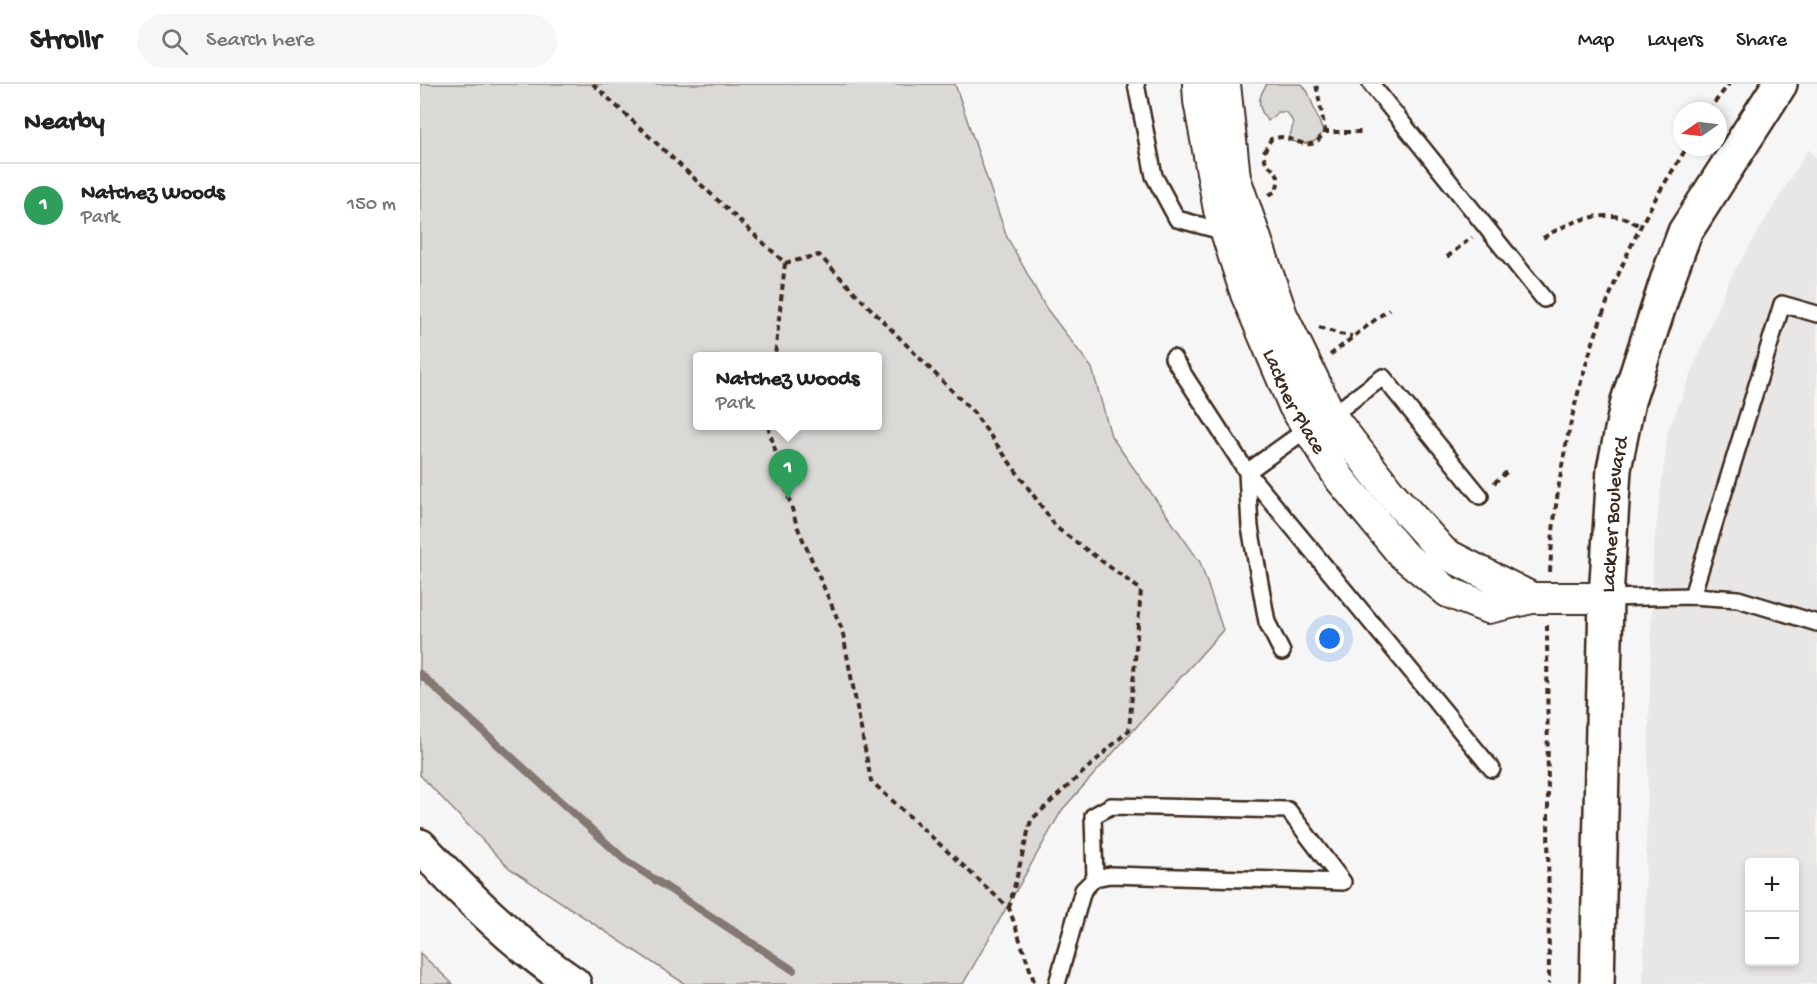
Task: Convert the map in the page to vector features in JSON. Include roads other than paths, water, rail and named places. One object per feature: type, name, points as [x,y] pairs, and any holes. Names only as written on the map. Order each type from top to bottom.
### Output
[{"type":"main road","name":"Lackner Boulevard","points":[[1597,984],[1606,598],[1614,469],[1628,400],[1685,232],[1780,84]]},
{"type":"main road","points":[[420,846],[465,895],[552,969],[574,984]]},
{"type":"street","name":"Lackner Place","points":[[1198,84],[1215,188],[1241,221],[1282,315],[1319,422],[1391,494],[1444,553],[1540,599],[1606,598]]},
{"type":"street","name":"Lackner Place","points":[[1225,84],[1241,221]]},
{"type":"lane","points":[[1136,84],[1154,177],[1177,219],[1241,221]]},
{"type":"lane","points":[[1371,84],[1544,299]]},
{"type":"lane","points":[[1692,596],[1782,304],[1817,314]]},
{"type":"lane","points":[[1173,358],[1247,472],[1492,769]]},
{"type":"lane","points":[[1247,472],[1383,377],[1480,496]]},
{"type":"lane","points":[[1247,472],[1250,527],[1267,622],[1282,652]]},
{"type":"lane","points":[[1606,598],[1692,596],[1738,599],[1817,623]]},
{"type":"lane","points":[[1057,984],[1083,890],[1095,878],[1110,875],[1343,882],[1288,810],[1123,806],[1112,806],[1093,816],[1095,878]]},
{"type":"waterway","points":[[420,674],[625,860],[793,970]]},
{"type":"place","name":"Natchez Woods","points":[[788,499]]}]
